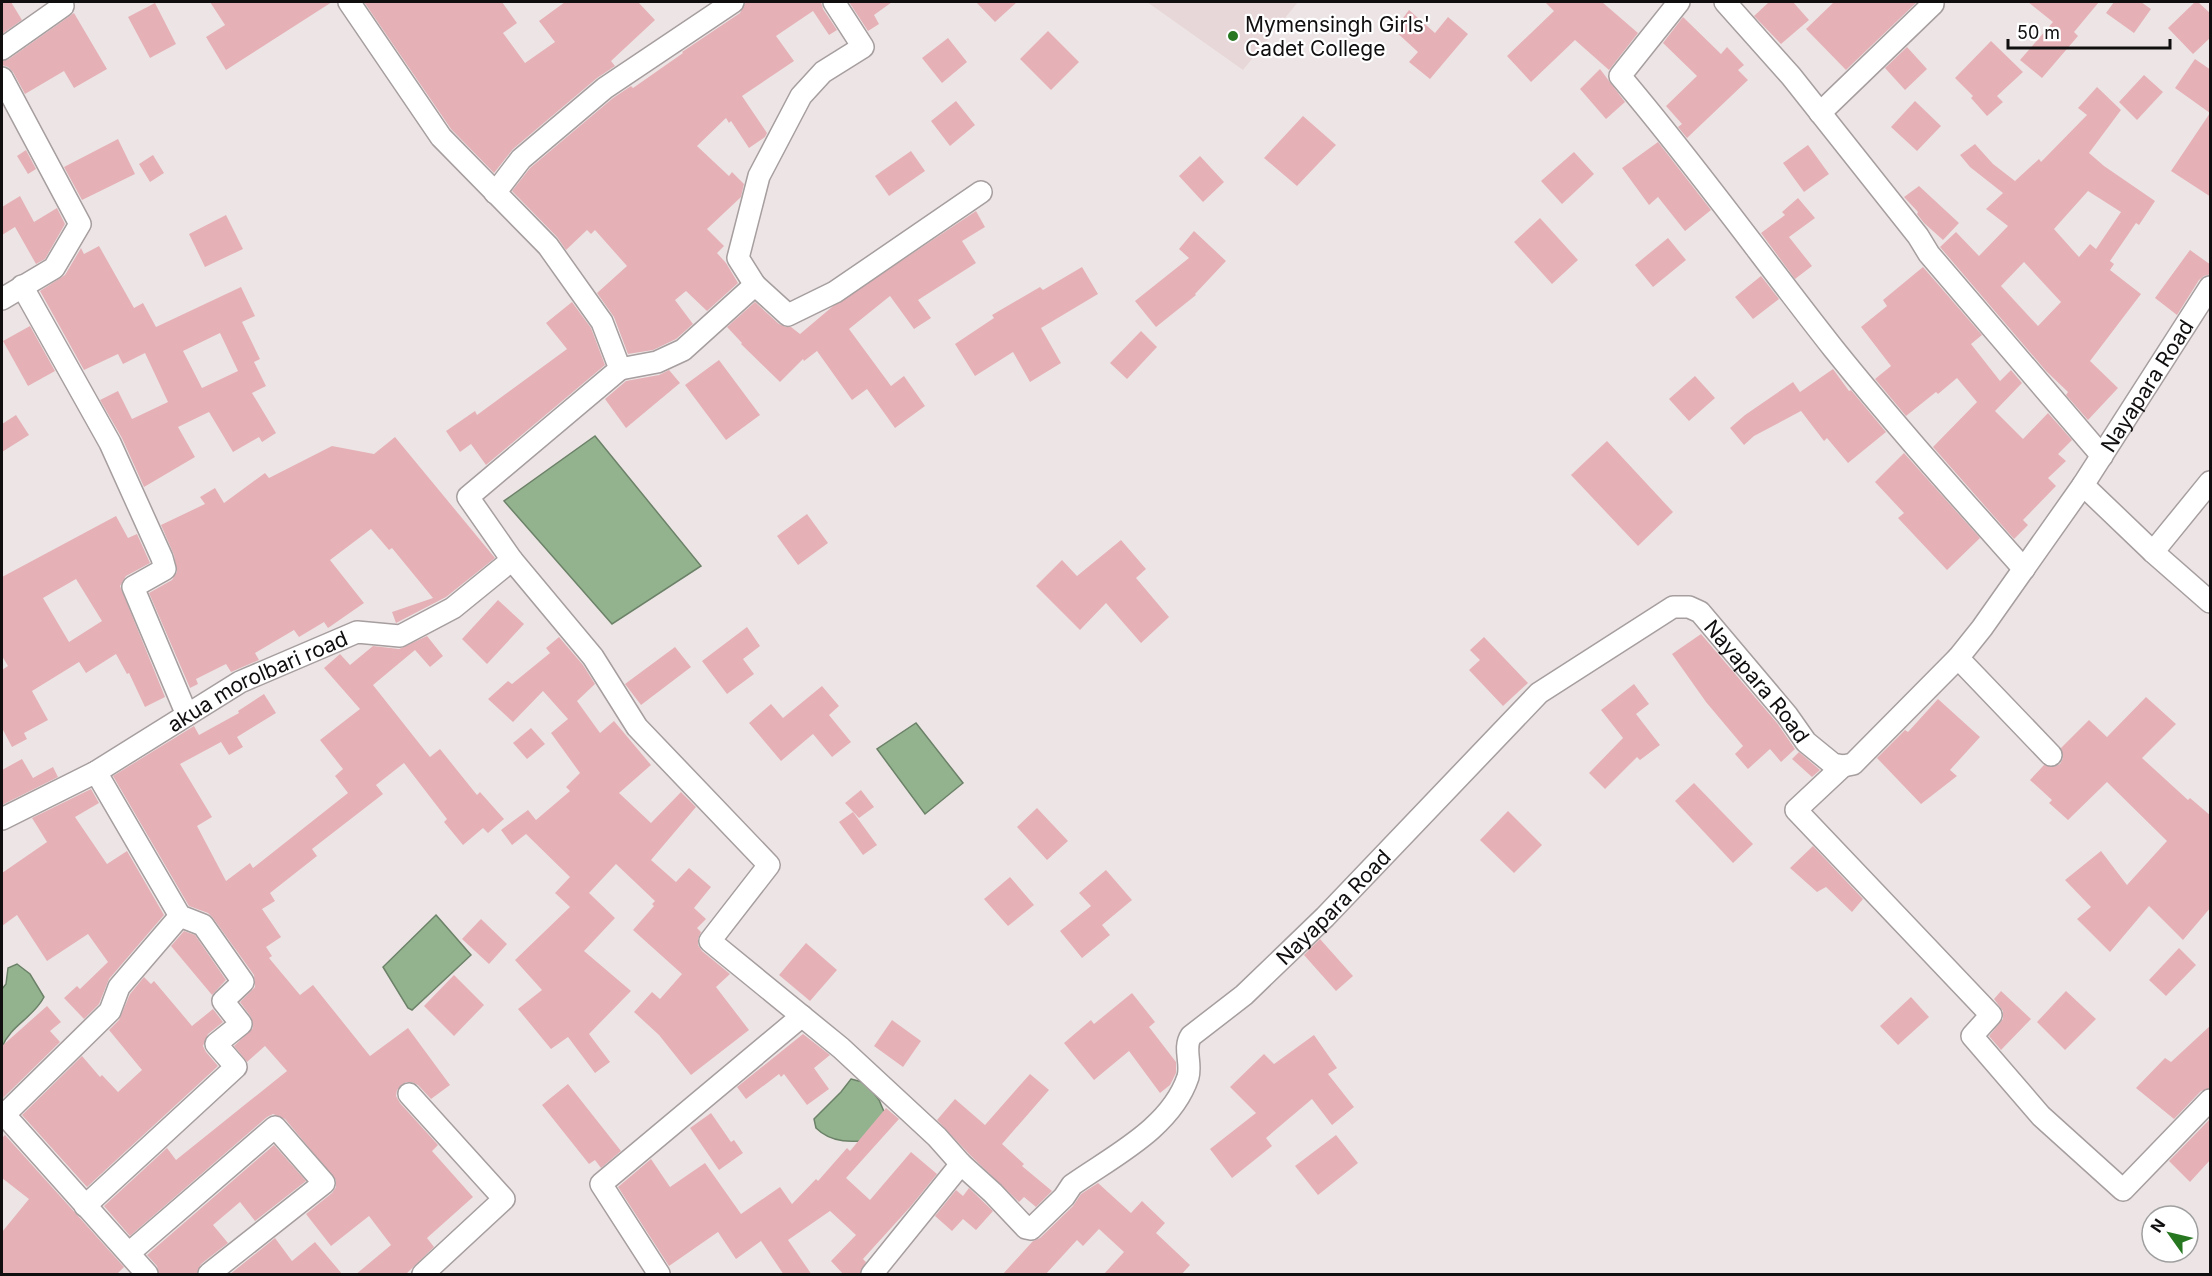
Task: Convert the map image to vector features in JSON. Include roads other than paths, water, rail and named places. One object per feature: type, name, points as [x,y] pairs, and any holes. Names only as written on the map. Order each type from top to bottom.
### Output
[{"type":"street","points":[[349,2],[441,137],[548,246],[602,322],[620,369]]},
{"type":"street","points":[[495,193],[521,159],[605,88],[733,2]]},
{"type":"street","points":[[834,2],[862,47],[823,72],[807,88],[759,176],[738,258],[755,285],[788,315],[835,292],[981,192]]},
{"type":"street","points":[[1678,2],[1620,76],[1668,132],[1833,348],[2024,569]]},
{"type":"street","points":[[1725,2],[1791,76],[1918,236],[1929,254],[2102,456]]},
{"type":"street","points":[[1820,113],[1933,4]]},
{"type":"street","points":[[2,49],[63,6]]},
{"type":"street","points":[[2,78],[80,224],[54,268],[2,299]]},
{"type":"street","points":[[755,285],[683,350],[657,362],[620,369],[468,497],[512,560],[593,657],[637,727],[769,866],[710,941],[841,1048],[937,1137],[961,1164],[872,1275]]},
{"type":"street","points":[[22,286],[110,443],[162,558],[165,569],[133,587],[187,715]]},
{"type":"street","name":"Nayapara Road","points":[[961,1164],[1026,1228],[1035,1227],[1064,1197],[1072,1185],[1149,1131],[1172,1106],[1188,1076],[1190,1064],[1188,1046],[1191,1036],[1244,995],[1325,917],[1539,693],[1672,607],[1689,607],[1700,612],[1787,715],[1806,742],[1833,764],[1843,766],[1853,764],[1958,658],[1982,628],[2083,485],[2211,286]]},
{"type":"street","points":[[2152,552],[2211,482]]},
{"type":"street","points":[[2083,485],[2152,552],[2211,602]]},
{"type":"street","name":"akua morolbari road","points":[[2,819],[96,772],[240,682],[357,632],[400,636],[453,608],[512,560]]},
{"type":"street","points":[[1958,658],[2051,755]]},
{"type":"street","points":[[1843,766],[1797,810],[1991,1015],[1972,1036],[2041,1116],[2123,1190],[2211,1100]]},
{"type":"street","points":[[85,1206],[236,1066],[216,1044],[242,1024],[223,1001],[243,981],[203,926],[180,915],[96,772]]},
{"type":"street","points":[[147,1275],[52,1166],[3,1114],[110,1011],[119,987],[180,915]]},
{"type":"street","points":[[659,1275],[601,1184],[802,1016]]},
{"type":"street","points":[[409,1094],[504,1199],[423,1275]]},
{"type":"street","points":[[129,1253],[275,1127],[324,1183],[209,1275]]},
{"type":"place","name":"Mymensingh Girls' Cadet College","points":[[1233,36]]}]
